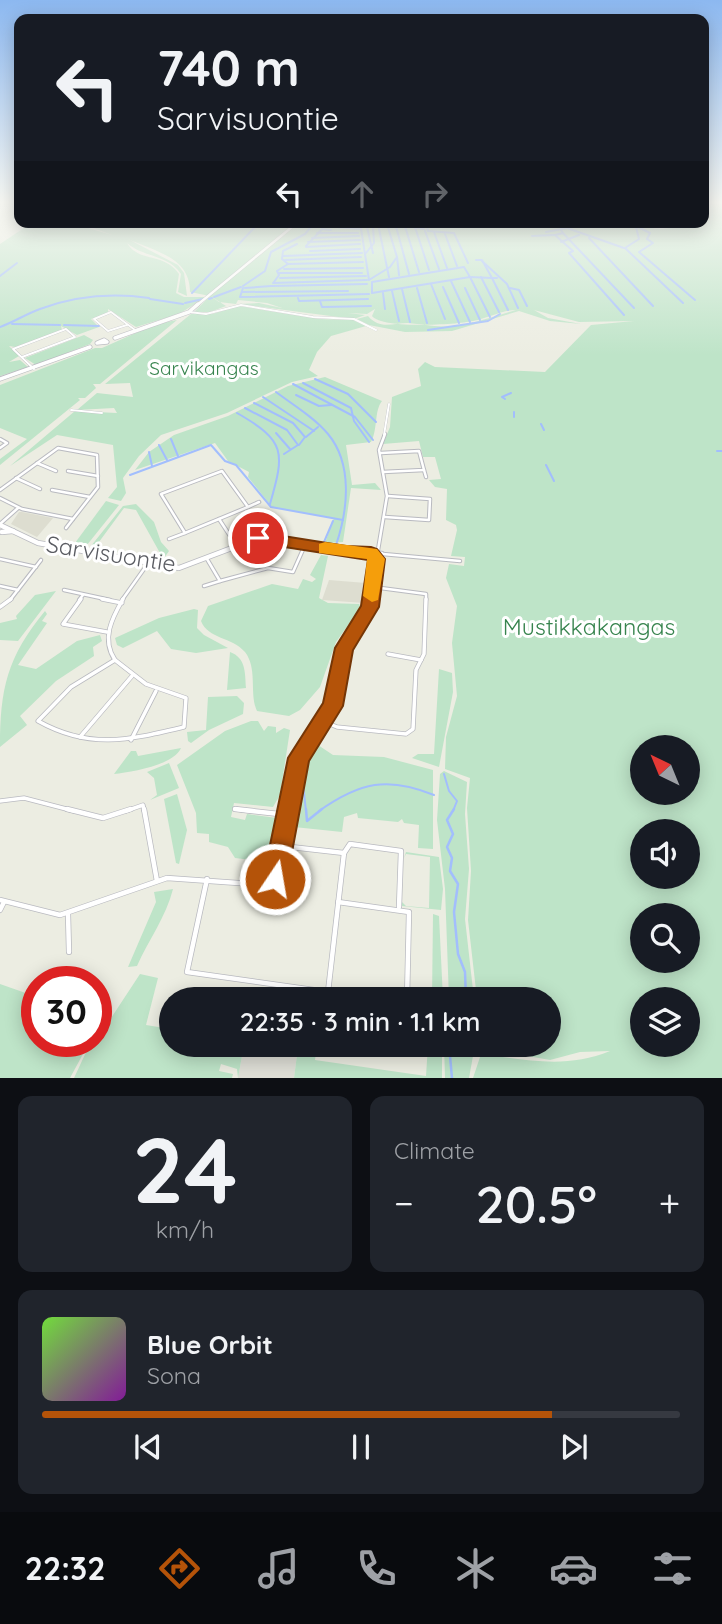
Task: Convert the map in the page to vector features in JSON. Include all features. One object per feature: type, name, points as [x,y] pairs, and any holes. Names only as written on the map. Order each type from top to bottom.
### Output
[{"type":"street","points":[[0,379],[190,312],[260,254]]},
{"type":"street","points":[[190,312],[206,314],[241,305],[313,317],[354,319],[376,330]]},
{"type":"street","points":[[127,325],[109,331],[94,319],[111,313],[135,330]]},
{"type":"street","points":[[22,357],[75,337],[66,329],[13,349],[34,369]]},
{"type":"street","points":[[378,550],[387,496],[380,453],[388,428],[389,404]]},
{"type":"street","points":[[71,410],[102,413]]},
{"type":"street","points":[[0,439],[7,443],[0,448]]},
{"type":"street","points":[[0,490],[56,449],[95,453],[98,487],[66,528]]},
{"type":"street","points":[[380,453],[419,451],[426,477]]},
{"type":"street","points":[[37,463],[56,471]]},
{"type":"street","points":[[383,472],[424,470]]},
{"type":"street","points":[[68,471],[98,476]]},
{"type":"street","points":[[185,533],[161,494],[222,471],[248,507]]},
{"type":"street","points":[[16,478],[40,489]]},
{"type":"street","points":[[52,490],[90,497]]},
{"type":"street","points":[[385,517],[429,520],[431,494]]},
{"type":"street","points":[[387,496],[430,499]]},
{"type":"street","points":[[0,498],[19,508],[73,519]]},
{"type":"street","points":[[169,540],[259,502]]},
{"type":"street","points":[[2,529],[12,513],[19,508]]},
{"type":"street","points":[[219,519],[237,546]]},
{"type":"street","name":"Sarvisuontie","points":[[2,529],[14,531],[38,542],[178,568],[261,537],[371,553]]},
{"type":"street","points":[[204,586],[268,568],[293,572],[305,545]]},
{"type":"street","points":[[0,910],[2,901],[46,914],[68,914],[156,881],[181,877],[270,884],[275,879],[299,758],[333,706],[344,648],[370,607],[376,559],[371,553],[378,550]]},
{"type":"street","points":[[378,550],[383,554],[460,561]]},
{"type":"street","points":[[376,559],[383,554]]},
{"type":"street","points":[[0,559],[36,567]]},
{"type":"street","points":[[206,559],[220,581]]},
{"type":"street","points":[[0,607],[18,590],[41,560]]},
{"type":"street","points":[[116,659],[71,687],[38,721],[62,736],[79,739],[131,740],[184,727],[186,698],[156,691],[132,676],[116,659],[108,632],[122,603],[149,562]]},
{"type":"street","points":[[0,586],[18,590]]},
{"type":"street","points":[[325,722],[337,727],[410,733],[413,729],[416,670],[421,660],[426,594],[373,587]]},
{"type":"street","points":[[64,590],[122,603]]},
{"type":"street","points":[[83,595],[63,624],[108,632]]},
{"type":"street","points":[[388,654],[421,660]]},
{"type":"street","points":[[79,739],[85,728],[132,676]]},
{"type":"street","points":[[131,740],[156,691]]},
{"type":"street","points":[[0,802],[24,798],[96,818],[144,806],[156,881]]},
{"type":"street","points":[[235,809],[288,815]]},
{"type":"street","points":[[329,987],[344,853],[350,844],[401,851],[399,909]]},
{"type":"street","points":[[282,846],[344,853]]},
{"type":"street","points":[[207,879],[186,966],[187,972],[293,987]]},
{"type":"street","points":[[338,902],[407,910],[411,917],[408,987]]},
{"type":"street","points":[[68,914],[69,952]]},
{"type":"shaded area","points":[[19,512],[53,518],[37,537],[11,524]]},
{"type":"shaded area","points":[[329,580],[366,583],[364,603],[322,600]]},
{"type":"shaded area","points":[[242,1057],[297,1057],[294,1078],[238,1078]]},
{"type":"green space","name":"Mustikkakangas","points":[[0,254],[142,254],[173,267],[179,274],[176,293],[184,297],[206,297],[179,314],[136,327],[108,309],[108,313],[91,319],[99,327],[77,335],[61,326],[62,330],[15,347],[9,346],[19,356],[9,362],[20,360],[28,367],[0,376]]},
{"type":"green space","name":"Mustikkakangas","points":[[150,254],[157,254],[178,265],[184,273],[187,296],[178,292],[181,274],[169,263]]},
{"type":"green space","name":"Mustikkakangas","points":[[165,254],[722,254],[722,1078],[473,1078],[480,1057],[546,1062],[578,1060],[610,1051],[580,1052],[550,1060],[533,1057],[561,1057],[561,987],[476,987],[468,920],[471,871],[467,808],[470,778],[445,769],[446,737],[457,696],[452,643],[457,606],[446,578],[449,564],[464,566],[465,557],[451,556],[457,530],[456,525],[446,520],[447,489],[435,487],[429,480],[441,479],[435,457],[423,457],[419,441],[383,444],[390,427],[392,397],[421,386],[418,369],[425,362],[435,367],[545,372],[591,325],[634,321],[579,322],[534,310],[548,318],[581,324],[550,321],[519,311],[452,331],[405,332],[369,325],[357,319],[368,316],[377,323],[398,324],[378,320],[372,316],[375,309],[367,314],[348,313],[365,315],[354,319],[238,304],[259,303],[282,308],[267,303],[238,300],[236,304],[220,302],[226,306],[210,312],[194,312],[210,296],[190,292],[184,271],[178,263]],"holes":[[[516,310],[460,325],[424,325],[473,321]]]},
{"type":"green space","name":"Sarvikangas","points":[[239,306],[319,319],[353,320],[366,326],[331,336],[317,352],[309,370],[318,376],[292,382],[227,413],[161,435],[139,456],[123,478],[126,493],[121,501],[108,498],[117,487],[113,445],[57,435],[10,466],[75,411],[117,413],[114,408],[77,410],[97,393],[133,397],[130,383],[105,384],[191,314],[212,314]]},
{"type":"green space","points":[[177,320],[100,384],[93,384],[96,388],[85,398],[78,398],[80,400],[0,465],[0,459],[27,439],[0,428],[0,385],[95,348],[102,348],[156,324]]},
{"type":"green space","points":[[84,335],[93,340],[90,344],[36,365],[25,358]]},
{"type":"green space","points":[[325,377],[382,401],[371,442],[346,445],[352,485],[375,483],[381,490],[351,488],[343,542],[325,543],[334,518],[272,507],[248,477],[249,472],[228,461],[215,443],[135,470],[149,452],[174,435],[228,416],[288,386]]},
{"type":"green space","points":[[106,501],[119,505],[87,545],[75,543]]},
{"type":"green space","points":[[136,504],[154,522],[161,542],[169,551],[162,561],[158,560],[160,556],[157,560],[126,553],[156,559],[160,553],[136,510],[124,508],[96,546],[123,553],[91,546],[123,506]]},
{"type":"green space","points":[[321,555],[328,556],[319,598],[328,603],[359,604],[361,607],[336,642],[320,687],[300,710],[289,716],[257,711],[251,666],[245,652],[234,643],[209,631],[201,621],[208,606],[272,584],[298,589],[303,579],[312,582],[316,579],[310,575]]},
{"type":"green space","points":[[56,591],[18,641],[0,640],[0,623],[17,619],[16,616],[35,595]]},
{"type":"green space","points":[[198,610],[197,628],[228,648],[196,653],[171,649],[157,631],[123,648],[117,645],[115,638],[159,618]]},
{"type":"green space","points":[[45,611],[47,614],[42,621],[47,623],[18,665],[36,669],[77,641],[100,635],[102,641],[93,647],[94,656],[56,681],[20,716],[27,725],[0,747],[2,708],[8,674],[22,644]]},
{"type":"green space","points":[[230,652],[242,662],[246,688],[227,690]]},
{"type":"green space","points":[[439,669],[452,673],[453,692],[439,767],[412,758],[418,754],[434,754]]},
{"type":"green space","points":[[237,696],[244,703],[243,714],[209,730],[191,743],[188,741],[187,732],[206,730],[208,697]]},
{"type":"green space","points":[[258,721],[264,731],[268,726],[276,727],[276,733],[284,728],[290,730],[280,795],[273,807],[234,803],[231,817],[245,820],[247,814],[277,818],[268,862],[235,858],[228,847],[209,842],[209,834],[197,833],[196,813],[177,765],[225,731]]},
{"type":"green space","points":[[318,745],[333,755],[384,757],[433,770],[433,849],[418,848],[419,825],[404,823],[402,819],[398,822],[358,818],[357,813],[344,817],[342,832],[294,827],[304,774]]},
{"type":"green space","points":[[181,748],[177,754],[161,763],[114,774],[131,751],[136,751],[138,756]]},
{"type":"green space","points":[[169,763],[179,788],[150,800],[157,795],[154,778],[147,772]]},
{"type":"green space","points":[[444,771],[467,782],[465,814],[469,869],[465,919],[473,987],[449,987],[445,889],[437,820],[440,774]]},
{"type":"green space","points":[[177,794],[187,830],[179,864],[176,863],[164,799]]},
{"type":"green space","points":[[406,852],[439,857],[443,889],[441,910],[402,906],[401,901],[406,906],[429,908],[430,857],[406,854],[404,858]]},
{"type":"green space","points":[[173,889],[162,919],[137,966],[128,967],[156,902],[154,892]]},
{"type":"green space","points":[[433,914],[439,916],[442,987],[432,987]]},
{"type":"green space","points":[[140,974],[158,978],[146,1025],[159,1027],[159,1057],[242,1057],[238,1078],[237,1069],[221,1064],[219,1071],[233,1074],[232,1078],[74,1078],[84,1057],[112,1057],[112,1017]]},
{"type":"green space","points":[[0,984],[21,991],[21,1057],[81,1057],[70,1078],[0,1078]]},
{"type":"green space","points":[[297,1057],[315,1057],[315,1060],[426,1076],[427,1057],[442,1057],[442,1078],[294,1078]]},
{"type":"green space","points":[[444,1057],[473,1057],[469,1078],[445,1078]]},
{"type":"waterway","points":[[192,293],[229,254]]},
{"type":"waterway","points":[[243,286],[265,271],[270,254]]},
{"type":"waterway","points":[[283,254],[282,259],[288,264]]},
{"type":"waterway","points":[[283,256],[328,254]]},
{"type":"waterway","points":[[365,254],[369,280],[387,269]]},
{"type":"waterway","points":[[384,254],[387,269]]},
{"type":"waterway","points":[[404,254],[409,274]]},
{"type":"waterway","points":[[414,254],[419,272]]},
{"type":"waterway","points":[[424,254],[429,270]]},
{"type":"waterway","points":[[434,254],[439,269]]},
{"type":"waterway","points":[[442,254],[447,268]]},
{"type":"waterway","points":[[453,254],[457,266]]},
{"type":"waterway","points":[[464,254],[468,263]]},
{"type":"waterway","points":[[570,254],[624,315]]},
{"type":"waterway","points":[[583,254],[634,308]]},
{"type":"waterway","points":[[604,254],[653,306]]},
{"type":"waterway","points":[[632,254],[683,303]]},
{"type":"waterway","points":[[642,254],[695,300]]},
{"type":"waterway","points":[[285,260],[361,257]]},
{"type":"waterway","points":[[387,269],[397,257]]},
{"type":"waterway","points":[[397,257],[399,275]]},
{"type":"waterway","points":[[476,260],[483,262]]},
{"type":"waterway","points":[[288,264],[363,262]]},
{"type":"waterway","points":[[483,262],[507,284],[518,308]]},
{"type":"waterway","points":[[483,262],[492,278]]},
{"type":"waterway","points":[[0,276],[17,263]]},
{"type":"waterway","points":[[274,282],[279,275],[277,271],[288,264]]},
{"type":"waterway","points":[[464,267],[470,277],[372,293],[372,282],[464,267]]},
{"type":"waterway","points":[[284,269],[363,268]]},
{"type":"waterway","points":[[387,269],[389,277]]},
{"type":"waterway","points":[[279,273],[362,273]]},
{"type":"waterway","points":[[280,278],[366,276]]},
{"type":"waterway","points":[[470,277],[481,278]]},
{"type":"waterway","points":[[470,277],[490,317]]},
{"type":"waterway","points":[[481,278],[492,278]]},
{"type":"waterway","points":[[481,278],[499,312]]},
{"type":"waterway","points":[[492,278],[497,278]]},
{"type":"waterway","points":[[492,278],[508,310]]},
{"type":"waterway","points":[[273,283],[367,280]]},
{"type":"waterway","points":[[451,281],[470,322]]},
{"type":"waterway","points":[[245,288],[367,284]]},
{"type":"waterway","points":[[431,284],[445,319]]},
{"type":"waterway","points":[[214,297],[241,287]]},
{"type":"waterway","points":[[443,287],[459,323]]},
{"type":"waterway","points":[[243,288],[240,297],[369,294]]},
{"type":"waterway","points":[[417,288],[427,323]]},
{"type":"waterway","points":[[465,288],[480,320]]},
{"type":"waterway","points":[[510,288],[519,290],[527,306]]},
{"type":"waterway","points":[[402,289],[410,322]]},
{"type":"waterway","points":[[242,292],[348,291]]},
{"type":"waterway","points":[[392,291],[399,321]]},
{"type":"waterway","points":[[383,293],[385,309]]},
{"type":"waterway","points":[[0,327],[35,311],[80,298],[149,298]]},
{"type":"waterway","points":[[298,298],[299,301],[368,299]]},
{"type":"waterway","points":[[150,299],[183,304]]},
{"type":"waterway","points":[[185,303],[203,299]]},
{"type":"waterway","points":[[320,301],[322,307],[371,306]]},
{"type":"waterway","points":[[428,330],[488,321],[500,314]]},
{"type":"waterway","points":[[12,324],[60,325]]},
{"type":"waterway","points":[[64,325],[99,326]]},
{"type":"waterway","points":[[315,379],[348,394],[376,422]]},
{"type":"waterway","points":[[303,383],[351,408],[353,416]]},
{"type":"waterway","points":[[293,384],[353,416]]},
{"type":"waterway","points":[[276,392],[310,417],[336,446],[345,473],[342,520]]},
{"type":"waterway","points":[[505,399],[502,397],[511,393]]},
{"type":"waterway","points":[[296,395],[319,406],[331,405]]},
{"type":"waterway","points":[[263,397],[314,431]]},
{"type":"waterway","points":[[254,403],[293,423],[305,437],[299,445]]},
{"type":"waterway","points":[[245,408],[287,430],[298,445],[284,454]]},
{"type":"waterway","points":[[514,412],[514,417]]},
{"type":"waterway","points":[[237,413],[265,432],[278,450],[278,472],[270,504]]},
{"type":"waterway","points":[[353,416],[373,440]]},
{"type":"waterway","points":[[353,416],[369,442]]},
{"type":"waterway","points":[[541,424],[544,430]]},
{"type":"waterway","points":[[314,431],[318,427]]},
{"type":"waterway","points":[[306,437],[314,431]]},
{"type":"waterway","points":[[276,433],[290,449]]},
{"type":"waterway","points":[[171,439],[178,456]]},
{"type":"waterway","points":[[159,445],[167,460]]},
{"type":"waterway","points":[[130,475],[211,445],[225,461],[236,465],[271,507],[342,520]]},
{"type":"waterway","points":[[717,451],[722,451]]},
{"type":"waterway","points":[[149,452],[152,466]]},
{"type":"waterway","points":[[546,465],[554,481]]},
{"type":"waterway","points":[[336,545],[342,520]]},
{"type":"waterway","points":[[324,542],[333,521]]},
{"type":"waterway","points":[[444,774],[449,791],[457,801],[453,810]]},
{"type":"waterway","points":[[303,784],[306,811]]},
{"type":"waterway","points":[[322,809],[361,788],[375,785],[402,785],[434,795]]},
{"type":"waterway","points":[[306,809],[307,821],[322,809]]},
{"type":"waterway","points":[[453,810],[447,820],[453,834],[447,847],[452,858],[450,871],[458,884],[454,912],[458,954],[465,972],[466,987]]},
{"type":"waterway","points":[[450,1057],[452,1078]]},
{"type":"slow traffic","points":[[325,548],[371,553],[376,559],[372,596]]},
{"type":"route","points":[[258,538],[346,552],[371,553],[376,559],[370,607],[344,648],[333,706],[299,758],[275,879]]}]
